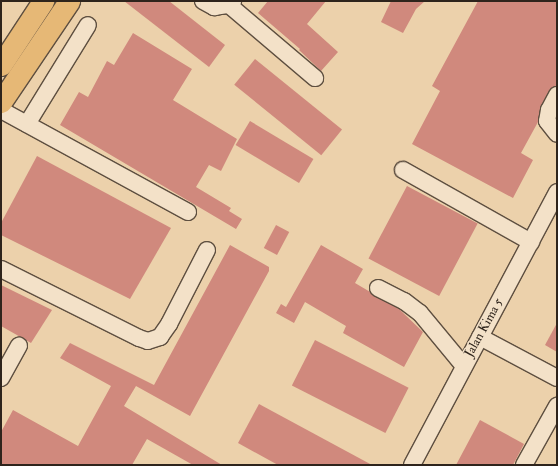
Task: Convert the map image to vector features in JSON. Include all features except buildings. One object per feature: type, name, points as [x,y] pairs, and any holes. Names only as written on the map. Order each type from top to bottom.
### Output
[{"type":"main road","points":[[1,65],[43,1]]},
{"type":"main road","points":[[1,102],[69,1]]},
{"type":"street","points":[[203,1],[214,7],[231,3],[315,78]]},
{"type":"street","points":[[27,124],[88,25]]},
{"type":"street","points":[[557,95],[549,110],[547,121],[557,134]]},
{"type":"street","points":[[1,110],[188,212]]},
{"type":"street","points":[[403,170],[531,242]]},
{"type":"street","name":"Jalan Kima 5","points":[[412,465],[463,365],[480,338],[557,192]]},
{"type":"street","points":[[1,269],[138,338],[148,340],[160,337],[169,324],[207,250]]},
{"type":"street","points":[[378,288],[404,301],[420,313],[463,365]]},
{"type":"street","points":[[480,338],[557,378]]},
{"type":"street","points":[[1,378],[19,346]]},
{"type":"street","points":[[524,465],[557,406]]}]
